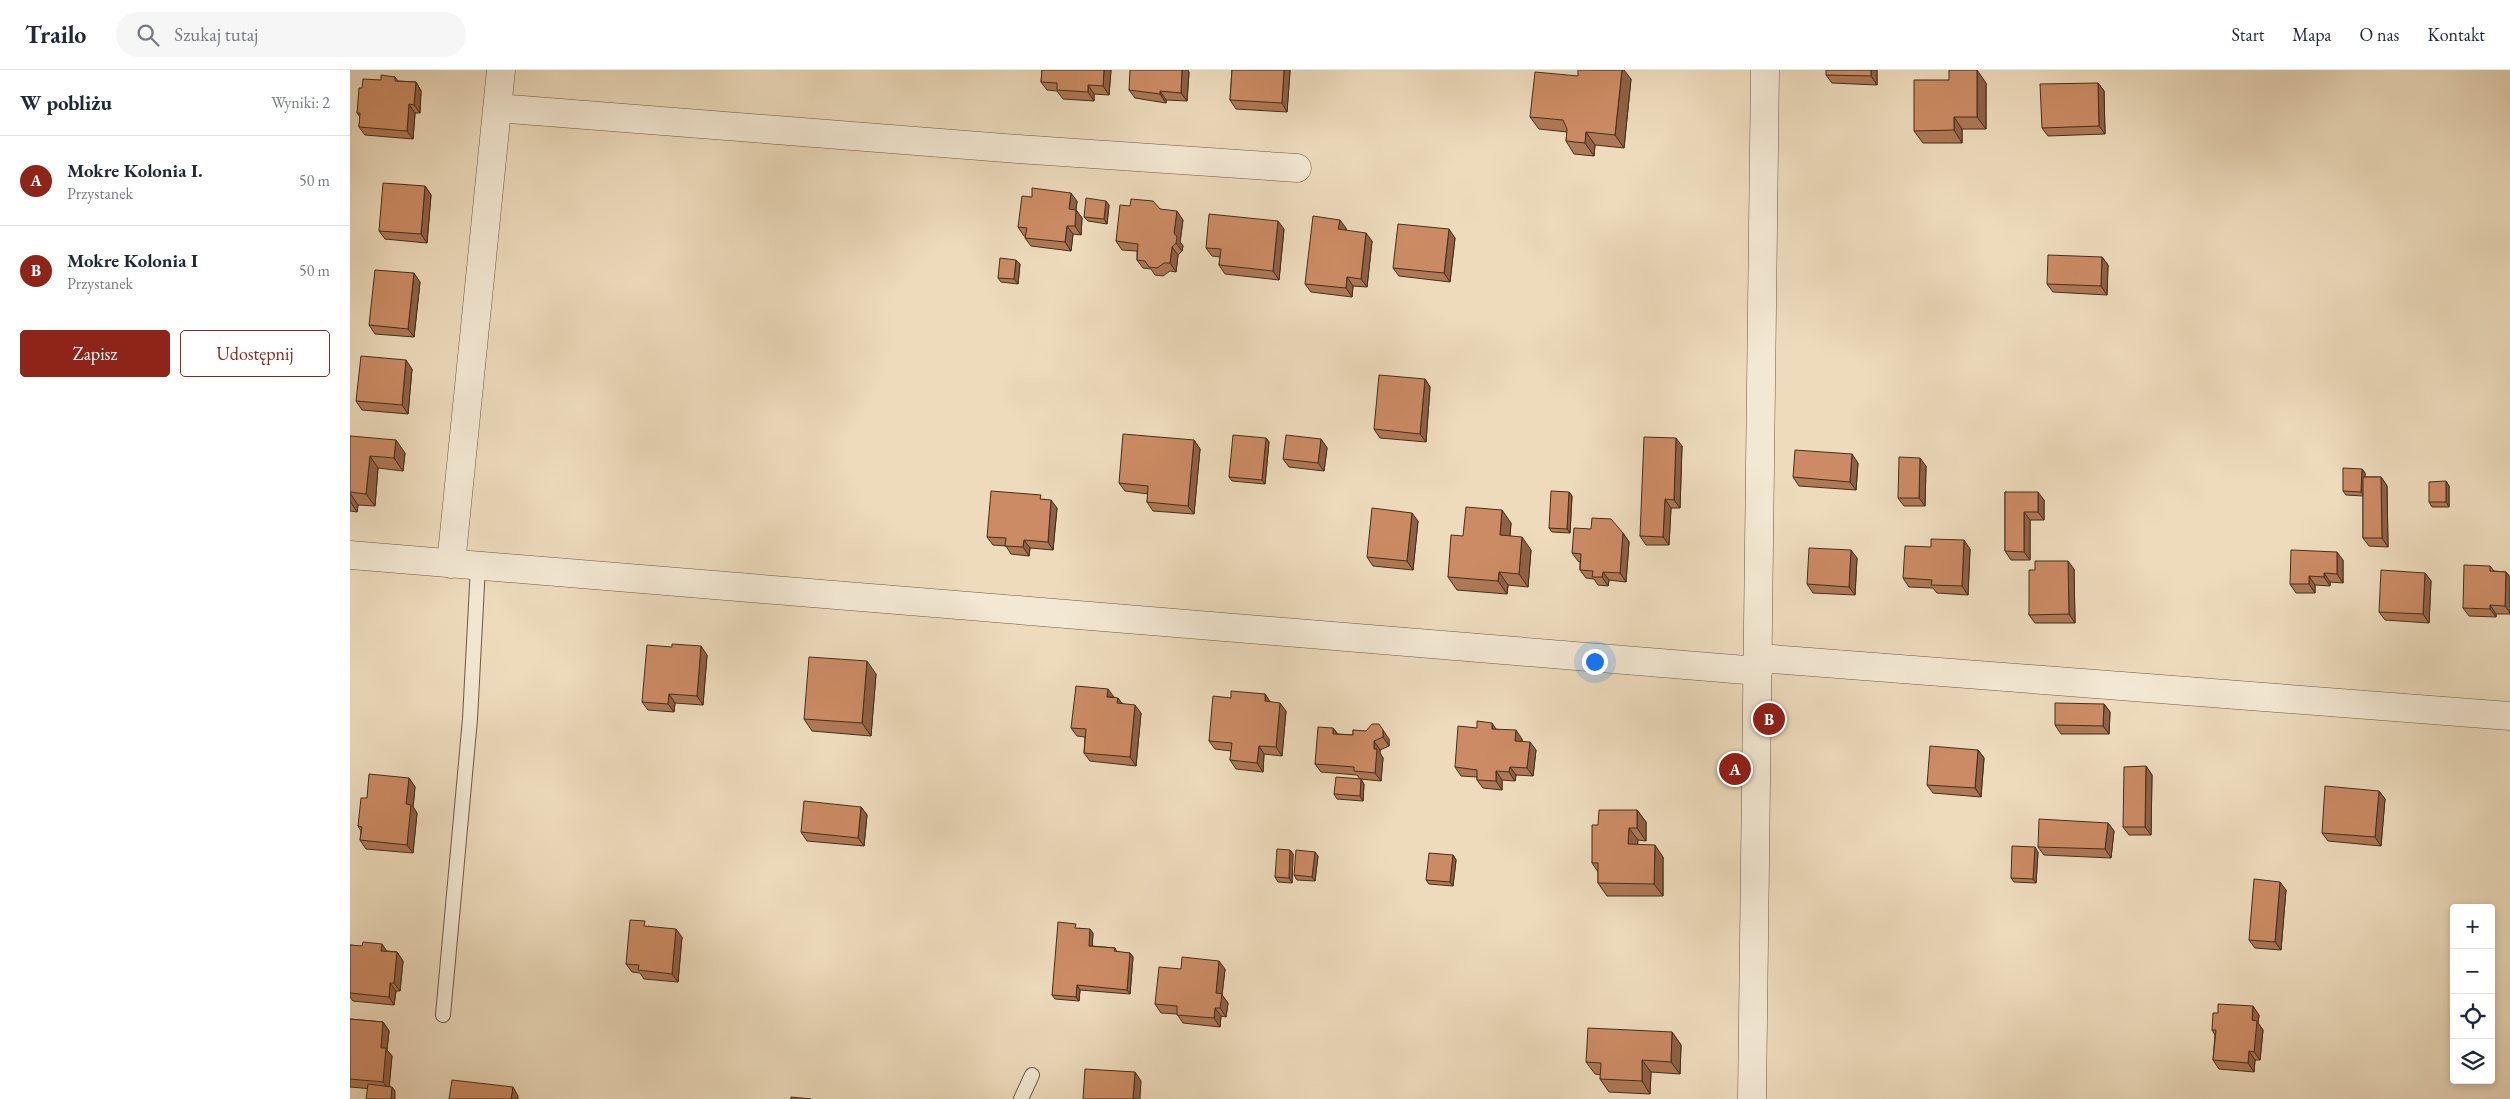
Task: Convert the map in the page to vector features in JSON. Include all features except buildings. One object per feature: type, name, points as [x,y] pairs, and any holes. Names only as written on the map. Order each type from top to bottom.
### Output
[{"type":"street","points":[[451,564],[501,70]]},
{"type":"street","points":[[1752,1099],[1765,70]]},
{"type":"street","points":[[497,108],[1027,150],[1297,168]]},
{"type":"street","points":[[350,555],[1758,664],[2510,716]]},
{"type":"lane","points":[[443,1015],[470,719],[478,566]]},
{"type":"lane","points":[[1021,1099],[1032,1075]]},
{"type":"place","name":"Mokre Kolonia I","points":[[1769,719]]},
{"type":"place","name":"Mokre Kolonia I.","points":[[1735,769]]}]
